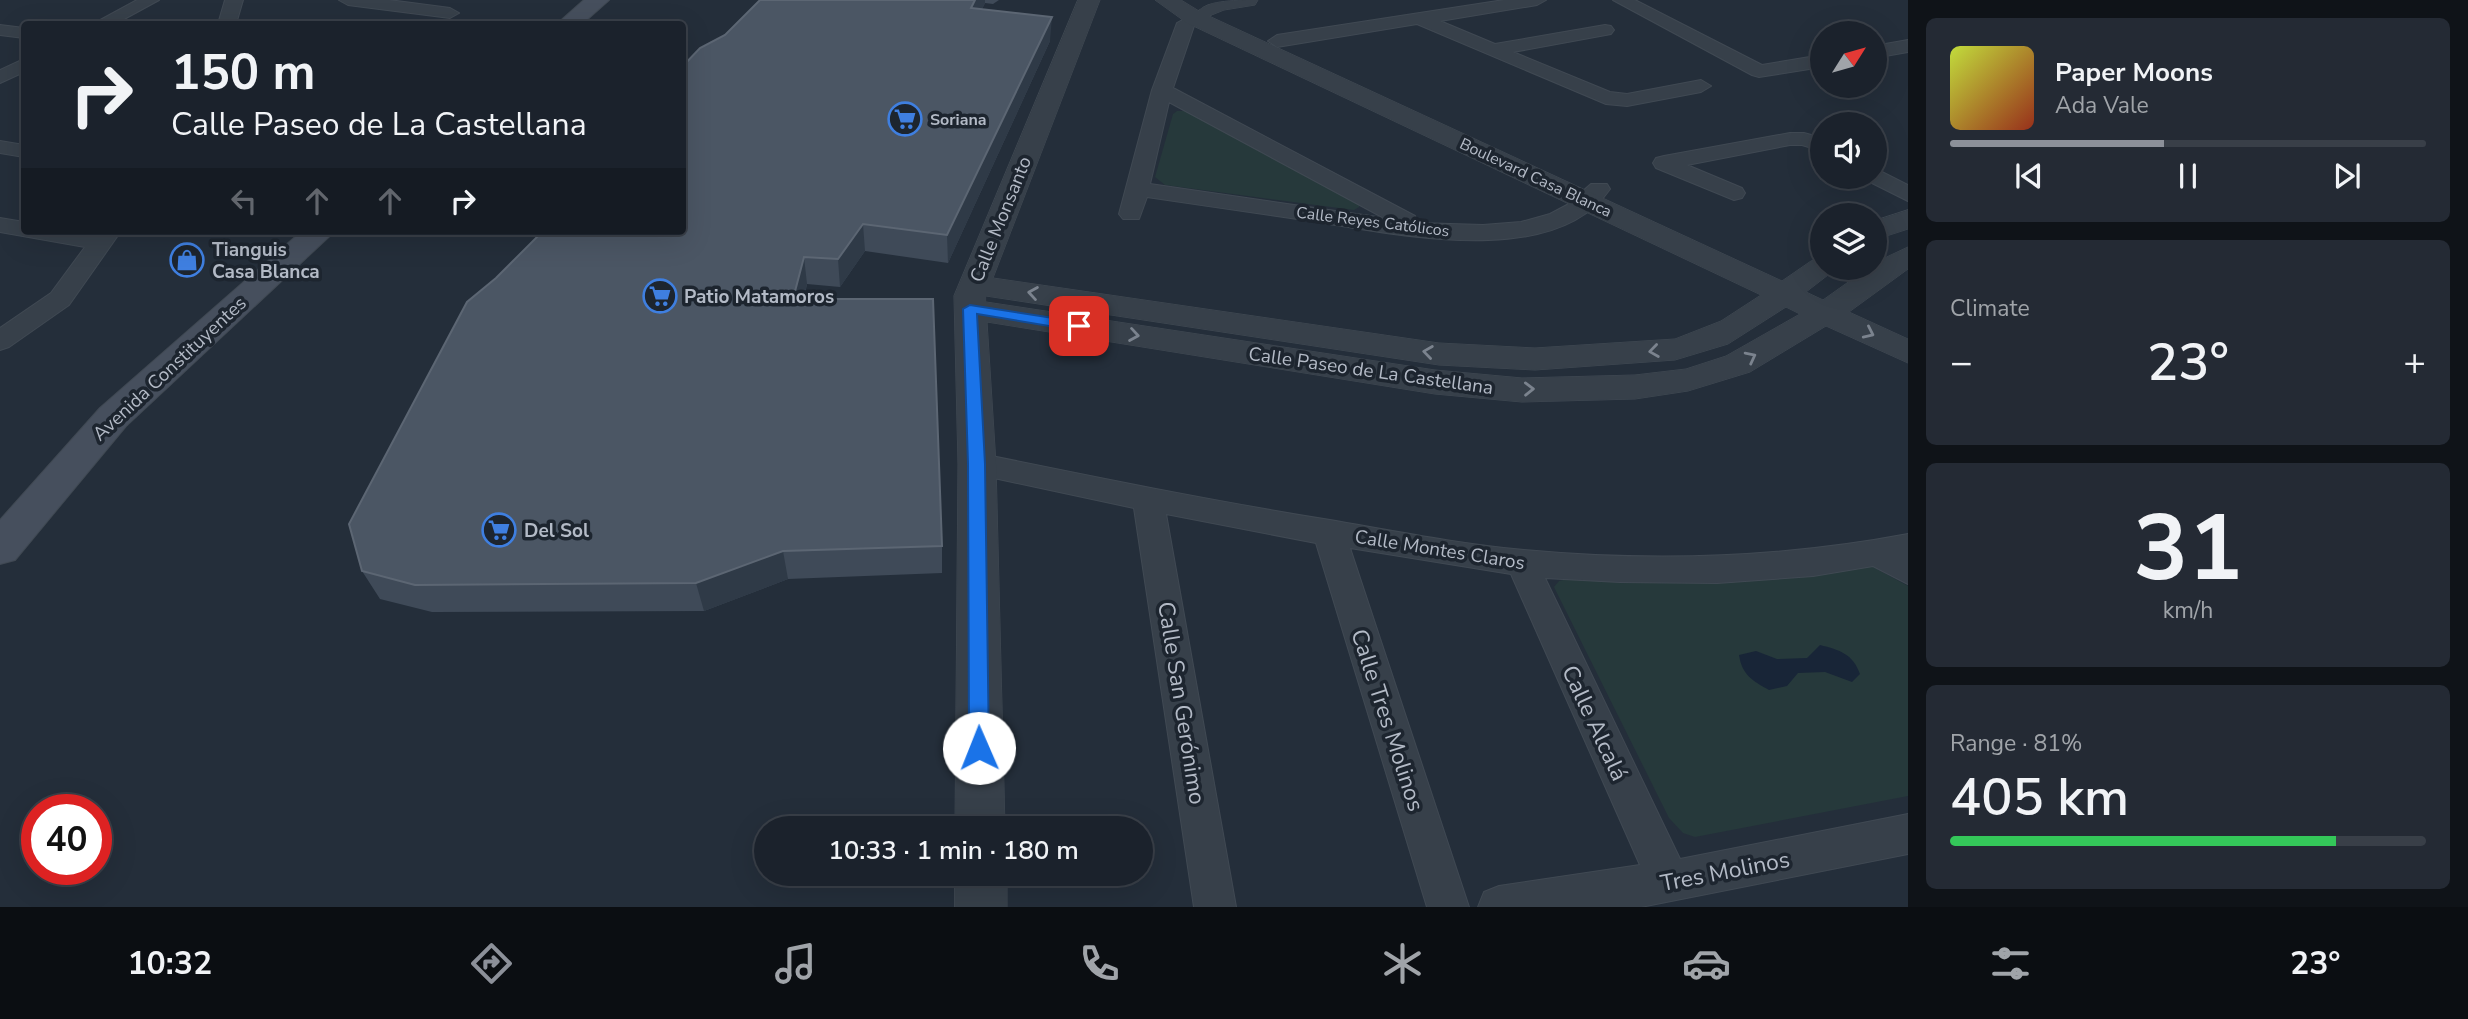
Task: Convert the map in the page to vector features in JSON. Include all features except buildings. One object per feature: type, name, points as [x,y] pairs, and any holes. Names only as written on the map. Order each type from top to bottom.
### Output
[{"type":"main road","points":[[572,21],[598,0]]},
{"type":"main road","name":"Avenida Constituyentes","points":[[4,540],[113,417],[315,235]]},
{"type":"street","points":[[228,21],[234,0]]},
{"type":"street","points":[[348,0],[450,13]]},
{"type":"street","points":[[438,21],[468,0]]},
{"type":"street","name":"Calle Monsanto","points":[[980,816],[976,464],[971,296],[1089,0]]},
{"type":"street","name":"Boulevard Casa Blanca","points":[[1166,0],[1199,9],[1277,41],[1312,65]]},
{"type":"street","points":[[1131,214],[1162,90],[1186,23],[1199,9],[1247,0]]},
{"type":"street","points":[[1277,41],[1537,0]]},
{"type":"street","points":[[1622,0],[1759,71],[1810,63]]},
{"type":"street","points":[[108,21],[141,1]]},
{"type":"street","name":"Boulevard Casa Blanca","points":[[1199,9],[1312,65],[1592,195],[1802,280],[1835,307],[1908,352]]},
{"type":"street","points":[[1418,18],[1616,100],[1701,86]]},
{"type":"street","points":[[0,30],[21,33]]},
{"type":"street","points":[[1492,50],[1605,30]]},
{"type":"street","points":[[1887,50],[1908,46]]},
{"type":"street","points":[[0,80],[21,67]]},
{"type":"street","points":[[0,80],[21,85]]},
{"type":"street","points":[[1162,90],[1426,231]]},
{"type":"street","points":[[1734,193],[1664,163],[1790,139],[1810,141]]},
{"type":"street","points":[[0,147],[21,150]]},
{"type":"street","points":[[1887,182],[1908,194]]},
{"type":"street","name":"Calle Reyes Católicos","points":[[1138,189],[1426,231],[1517,229],[1561,217],[1578,208],[1592,195]]},
{"type":"street","points":[[1887,226],[1908,219]]},
{"type":"street","points":[[0,225],[21,228]]},
{"type":"street","points":[[6,331],[64,295],[104,237],[81,235]]},
{"type":"street","name":"Calle Paseo de La Castellana","points":[[971,296],[1435,382],[1522,390],[1635,387],[1688,380],[1738,364],[1835,307],[1887,268],[1908,256]]},
{"type":"street","name":"Calle Paseo de La Castellana","points":[[971,296],[1439,354],[1508,359],[1592,358],[1694,345],[1719,335],[1802,280]]},
{"type":"street","name":"Boulevard Casa Blanca","points":[[1835,307],[1908,330]]},
{"type":"street","name":"Calle Montes Claros","points":[[976,464],[1149,500],[1329,533],[1522,563],[1710,571],[1815,563],[1892,550]]},
{"type":"street","name":"Calle San Gerónimo","points":[[1149,500],[1215,907]]},
{"type":"street","name":"Calle Tres Molinos","points":[[1329,533],[1448,907]]},
{"type":"street","points":[[1892,550],[1908,571]]},
{"type":"street","name":"Calle Alcalá","points":[[1522,563],[1669,883]]},
{"type":"street","name":"Tres Molinos","points":[[1499,907],[1669,883],[1908,834]]},
{"type":"street","points":[[981,886],[981,907]]},
{"type":"shaded area","points":[[1177,111],[1189,111],[1359,202],[1359,207],[1354,210],[1165,185],[1155,177],[1173,114]]},
{"type":"shaded area","points":[[1866,563],[1908,586],[1908,796],[1695,837],[1683,833],[1669,818],[1554,587],[1559,581],[1571,578]]},
{"type":"water","points":[[1820,645],[1850,657],[1860,674],[1852,682],[1825,672],[1798,673],[1787,686],[1769,690],[1749,677],[1739,655],[1756,651],[1777,659],[1807,658]]},
{"type":"place","name":"Soriana","points":[[905,119]]},
{"type":"place","name":"Tianguis Casa Blanca","points":[[187,260]]},
{"type":"place","name":"Patio Matamoros","points":[[660,296]]},
{"type":"place","name":"Del Sol","points":[[499,530]]},
{"type":"route","points":[[979,748],[976,464],[970,309],[1079,326]]}]
